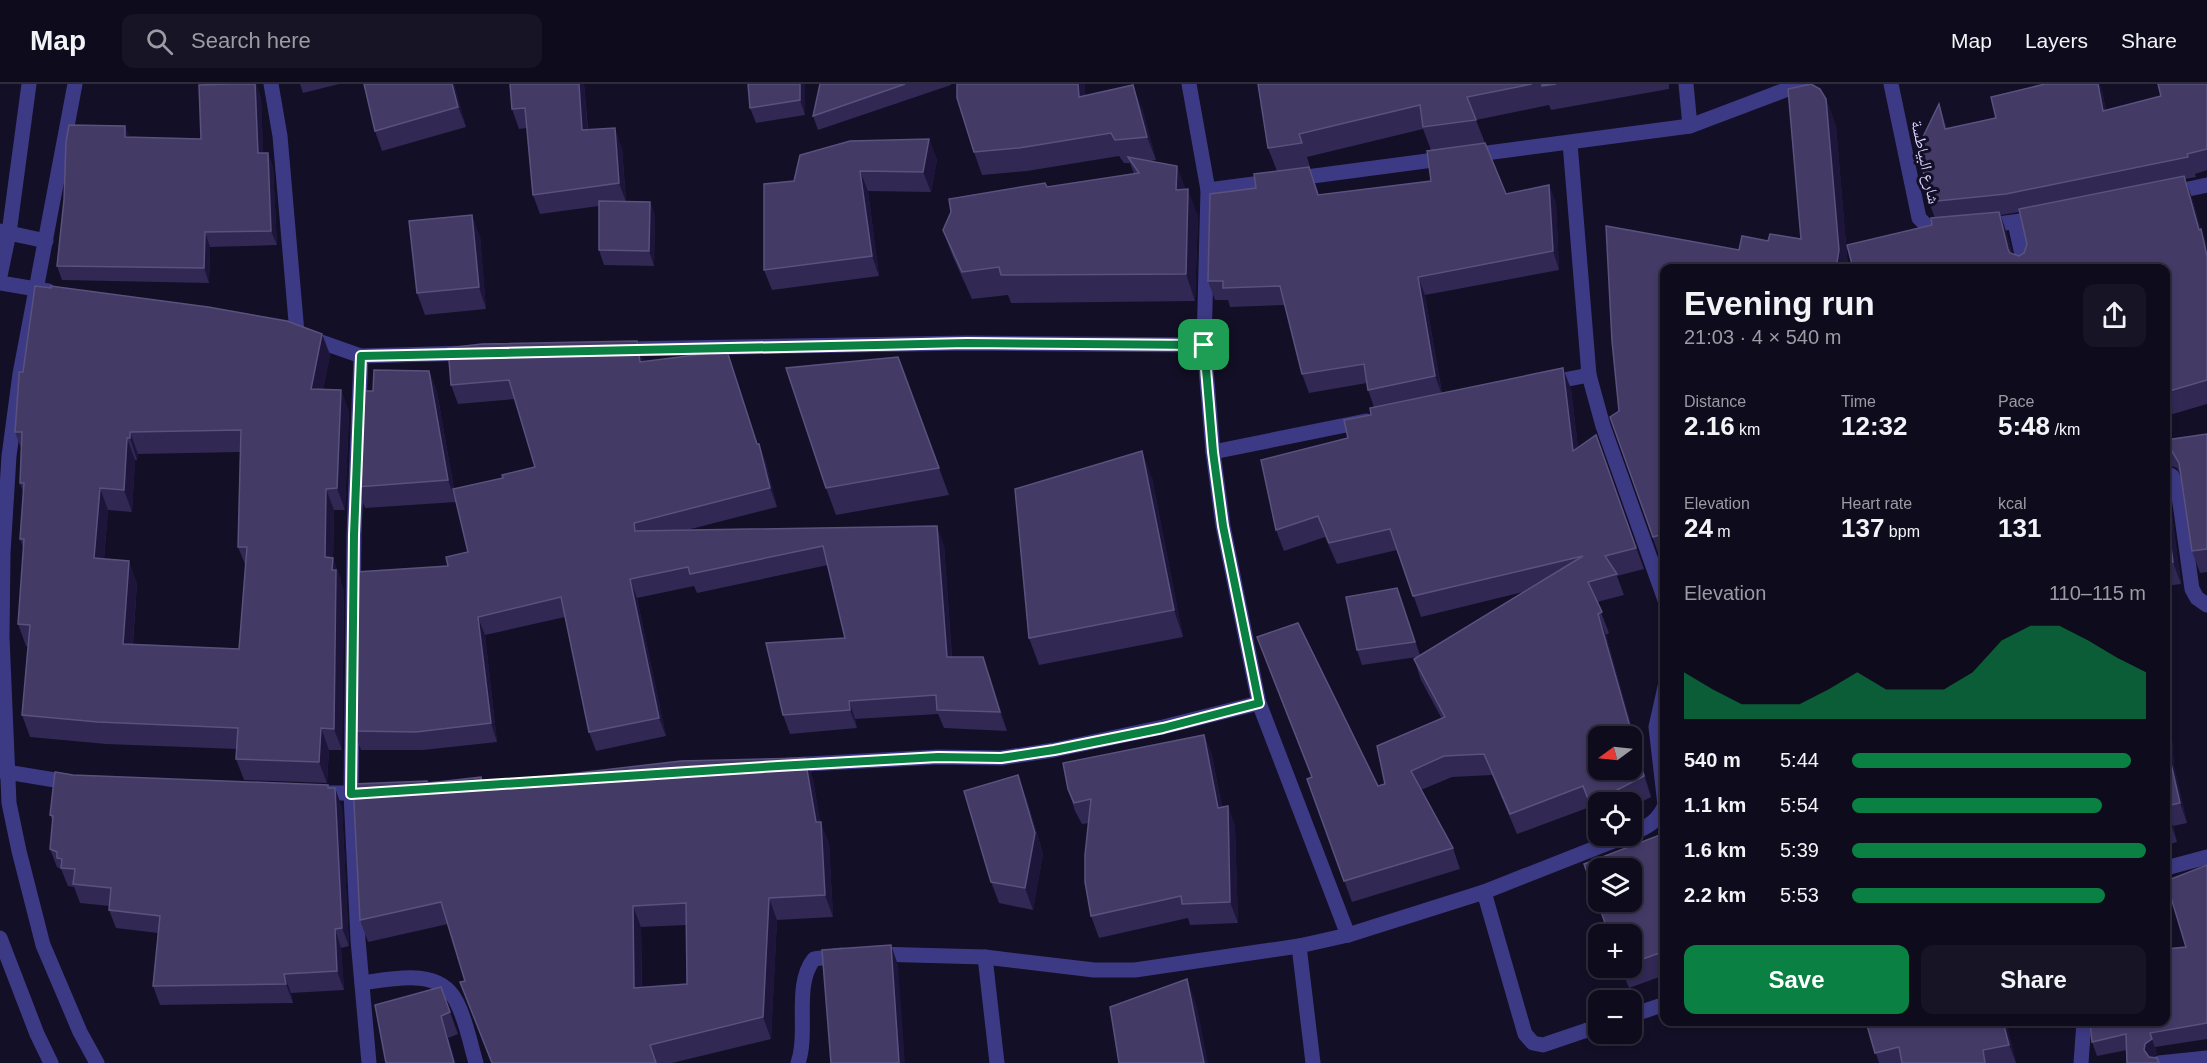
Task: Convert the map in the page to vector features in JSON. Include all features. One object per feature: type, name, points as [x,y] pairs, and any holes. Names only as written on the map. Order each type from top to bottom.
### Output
[{"type":"street","points":[[0,276],[4,232],[29,84]]},
{"type":"street","points":[[75,84],[20,374],[9,456],[2,637],[4,771],[18,851],[43,945],[75,1021],[97,1063]]},
{"type":"street","points":[[271,84],[280,136],[292,332],[361,356],[489,353]]},
{"type":"street","points":[[1188,84],[1208,190],[1204,345],[1213,452],[1223,526],[1259,703],[1348,934]]},
{"type":"street","points":[[1686,84],[1690,126]]},
{"type":"street","points":[[1208,190],[1690,126],[1801,84]]},
{"type":"street","name":"شارع البياطسة","points":[[1891,84],[1919,218],[1929,228],[1956,229],[2015,223]]},
{"type":"street","points":[[1570,143],[1589,375],[1603,426],[1660,586]]},
{"type":"street","points":[[2152,197],[2207,185]]},
{"type":"street","points":[[2024,264],[2015,223],[2061,214]]},
{"type":"street","points":[[4,232],[46,241]]},
{"type":"street","points":[[0,283],[59,293]]},
{"type":"street","points":[[606,350],[967,343],[1204,345]]},
{"type":"street","points":[[361,356],[354,535],[351,794],[369,1063]]},
{"type":"street","points":[[1531,387],[1589,375]]},
{"type":"street","points":[[1213,452],[1382,418]]},
{"type":"street","points":[[2170,475],[2178,489],[2192,589],[2197,598],[2207,605]]},
{"type":"street","points":[[778,766],[938,757],[1001,758],[1163,728],[1259,703]]},
{"type":"street","points":[[1660,709],[1656,727],[1660,762]]},
{"type":"street","points":[[4,771],[91,785]]},
{"type":"street","points":[[306,793],[385,792]]},
{"type":"street","points":[[1642,829],[1660,817]]},
{"type":"street","points":[[798,1063],[802,1041],[806,969],[814,959],[833,955],[866,954],[985,957],[1094,970],[1135,970],[1299,946],[1348,934],[1484,892],[1601,846]]},
{"type":"street","points":[[2170,867],[2207,857]]},
{"type":"street","points":[[1484,892],[1525,1034],[1533,1043],[1544,1045],[1588,1030]]},
{"type":"street","points":[[0,939],[33,1024],[51,1063]]},
{"type":"street","points":[[1299,946],[1313,1063]]},
{"type":"street","points":[[985,957],[997,1063]]},
{"type":"street","points":[[362,983],[399,979],[434,980],[456,1000],[476,1063]]},
{"type":"street","points":[[1642,1012],[1660,1006]]},
{"type":"street","points":[[2081,1063],[2084,1026]]},
{"type":"street","points":[[2159,1063],[2207,1058]]},
{"type":"building","points":[[255,84],[258,153],[268,153],[271,231],[205,232],[204,268],[57,266],[69,125],[125,126],[125,137],[201,139],[199,85]]},
{"type":"building","points":[[364,84],[452,84],[458,107],[375,131]]},
{"type":"building","points":[[510,84],[579,84],[582,130],[615,128],[619,183],[533,195],[525,108],[512,109]]},
{"type":"building","points":[[748,84],[800,84],[800,100],[750,108]]},
{"type":"building","points":[[820,84],[905,84],[813,116]]},
{"type":"building","points":[[957,84],[1078,84],[1079,97],[1133,85],[1147,137],[1115,140],[1111,133],[1019,148],[974,152],[957,98]]},
{"type":"building","points":[[1258,84],[1532,84],[1467,97],[1476,120],[1423,127],[1420,105],[1299,134],[1302,143],[1268,148]]},
{"type":"building","points":[[1811,84],[1820,89],[1826,99],[1839,250],[1837,264],[1660,264],[1660,535],[1653,537],[1610,417],[1619,411],[1612,341],[1606,226],[1739,250],[1742,236],[1768,241],[1770,234],[1801,239],[1788,89]]},
{"type":"building","points":[[2045,84],[2098,84],[2103,111],[2161,96],[2158,84],[2207,84],[2207,149],[2187,154],[2188,157],[2006,194],[1928,200],[1919,145],[1939,104],[1945,129],[1996,118],[1991,97]]},
{"type":"building","points":[[929,139],[923,172],[860,171],[872,256],[764,270],[764,184],[794,181],[800,155],[850,141]]},
{"type":"building","points":[[1485,143],[1506,194],[1549,185],[1553,251],[1418,277],[1435,376],[1368,390],[1364,364],[1302,374],[1280,286],[1223,288],[1223,281],[1208,281],[1210,194],[1256,188],[1254,174],[1309,167],[1318,195],[1431,181],[1427,151]]},
{"type":"building","points":[[1128,157],[1177,166],[1176,190],[1188,189],[1186,274],[1001,275],[999,267],[962,272],[943,230],[951,212],[949,199],[1045,183],[1047,187],[1139,173]]},
{"type":"building","points":[[2184,176],[2207,256],[2207,380],[2170,391],[2170,264],[1852,264],[1847,245],[1932,225],[1931,218],[1999,212],[2008,249],[2010,253],[2019,256],[2024,253],[2027,244],[2019,209]]},
{"type":"building","points":[[599,201],[650,202],[649,251],[599,250]]},
{"type":"building","points":[[472,215],[479,287],[417,293],[409,221]]},
{"type":"building","points":[[35,286],[51,288],[51,286],[208,307],[287,321],[322,334],[311,389],[341,390],[337,488],[326,489],[325,557],[333,558],[332,570],[336,570],[334,729],[321,728],[319,762],[236,759],[238,728],[98,722],[22,715],[30,625],[18,624],[24,539],[20,539],[24,483],[20,483],[22,432],[15,432],[19,372],[23,372]],"holes":[[[241,430],[238,547],[247,547],[239,649],[123,644],[129,561],[94,558],[100,488],[124,490],[127,438],[130,438],[130,432]]]},
{"type":"building","points":[[637,341],[640,362],[727,351],[757,444],[759,444],[770,488],[634,523],[635,531],[937,526],[947,657],[983,657],[1000,712],[937,710],[936,695],[849,701],[850,710],[783,715],[766,643],[845,638],[823,546],[690,574],[688,567],[630,579],[659,718],[589,732],[561,597],[478,617],[491,723],[416,732],[354,731],[356,572],[448,566],[446,557],[468,552],[453,489],[503,478],[502,475],[535,467],[509,380],[451,385],[448,348],[482,344]]},
{"type":"building","points":[[898,357],[939,468],[826,488],[786,368]]},
{"type":"building","points":[[1563,368],[1573,451],[1596,435],[1636,548],[1605,556],[1617,574],[1588,582],[1602,612],[1598,614],[1630,726],[1588,726],[1588,780],[1636,780],[1613,792],[1588,792],[1588,799],[1583,786],[1510,814],[1484,754],[1444,756],[1411,771],[1453,848],[1344,881],[1307,779],[1312,777],[1257,637],[1298,623],[1378,786],[1385,784],[1377,746],[1445,717],[1414,659],[1583,556],[1413,596],[1390,529],[1329,543],[1318,516],[1276,530],[1261,460],[1348,438],[1344,420],[1371,415],[1370,408]]},
{"type":"building","points":[[374,370],[429,371],[448,480],[357,487],[361,391],[373,391]]},
{"type":"building","points":[[2207,434],[2207,549],[2192,551],[2179,463],[2170,448],[2170,439]]},
{"type":"building","points":[[1142,451],[1174,610],[1029,638],[1015,489]]},
{"type":"building","points":[[2170,539],[2173,562],[2170,562]]},
{"type":"building","points":[[1397,588],[1415,642],[1357,650],[1346,597]]},
{"type":"building","points":[[1204,735],[1218,808],[1228,806],[1230,902],[1182,904],[1181,896],[1091,916],[1085,882],[1085,855],[1091,799],[1074,803],[1068,789],[1063,763]]},
{"type":"building","points":[[805,758],[816,822],[821,822],[825,895],[769,898],[763,1017],[650,1045],[656,1063],[492,1063],[460,982],[465,981],[441,902],[360,920],[353,784],[427,781],[428,783],[481,777],[482,784],[681,761]],"holes":[[[686,903],[687,984],[634,988],[633,906]]]},
{"type":"building","points":[[2170,759],[2180,803],[2170,805]]},
{"type":"building","points":[[55,772],[73,775],[328,785],[328,788],[335,788],[342,928],[335,929],[337,971],[284,974],[286,984],[153,986],[160,916],[109,910],[111,888],[73,884],[75,869],[61,868],[62,859],[57,858],[57,852],[50,849],[53,816],[50,815]]},
{"type":"building","points":[[1018,775],[1035,833],[1025,888],[991,882],[964,791]]},
{"type":"building","points":[[1660,835],[1660,953],[1642,959],[1642,924],[1605,924],[1601,912],[1642,912],[1642,858],[1600,858],[1631,846],[1642,846],[1642,842]]},
{"type":"building","points":[[1588,862],[1588,875],[1584,864]]},
{"type":"building","points":[[2207,865],[2207,1023],[2150,1033],[2152,1039],[2145,1044],[2144,1050],[2149,1057],[2157,1058],[2159,1063],[2127,1063],[2126,1034],[2092,1042],[2090,1026],[2170,1026],[2170,949],[2186,947],[2170,894],[2170,879]]},
{"type":"building","points":[[891,945],[899,1063],[831,1063],[822,950]]},
{"type":"building","points":[[1187,979],[1204,1063],[1119,1063],[1110,1007]]},
{"type":"building","points":[[441,987],[450,1012],[441,1016],[454,1063],[386,1063],[375,1005]]},
{"type":"building","points":[[1867,1026],[2004,1026],[2009,1045],[1983,1050],[1985,1063],[1902,1063],[1899,1047],[1875,1053]]},
{"type":"route","points":[[967,343],[1204,345],[1213,452],[1223,526],[1259,703],[1163,728],[1001,758],[938,757],[557,779],[351,794],[354,535],[361,356],[967,343]]}]
